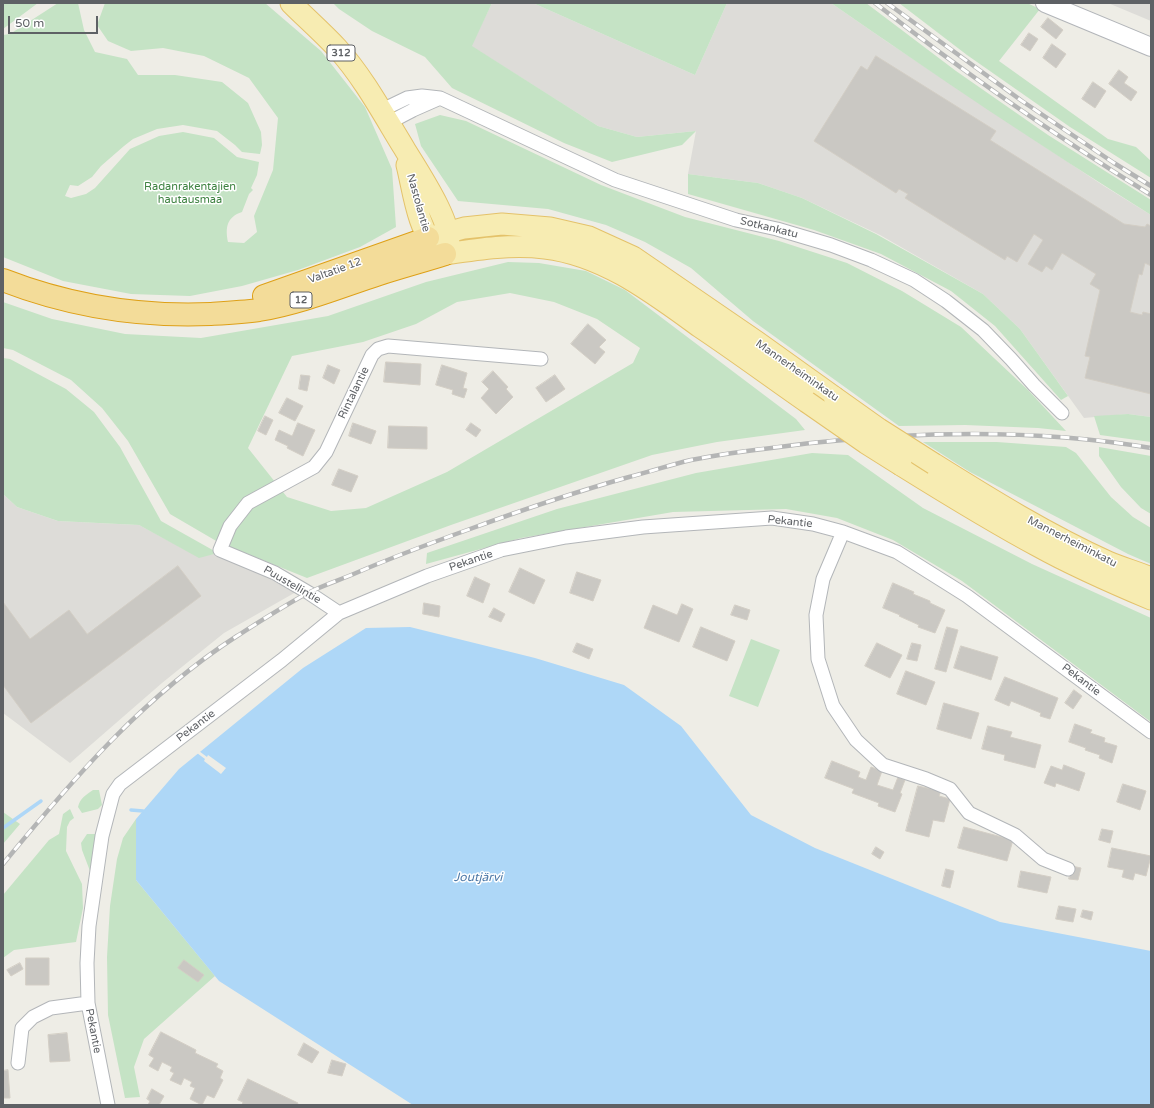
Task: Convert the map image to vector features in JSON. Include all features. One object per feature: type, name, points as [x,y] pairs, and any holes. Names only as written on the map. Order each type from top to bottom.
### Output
[{"type":"highway","name":"Valtatie 12","points":[[194,315],[284,290],[438,235]]},
{"type":"highway","name":"Valtatie 12","points":[[3,280],[53,297],[90,306],[126,312],[194,315],[227,313],[266,308],[308,299],[445,254]]},
{"type":"main road","name":"Nastolantie","points":[[291,3],[337,48],[386,116],[403,147],[419,212],[438,235],[449,243],[445,254]]},
{"type":"main road","name":"Mannerheiminkatu","points":[[438,235],[481,225],[526,225],[589,237],[633,257],[879,430],[976,490],[1047,531],[1108,561],[1151,578]]},
{"type":"main road","name":"Mannerheiminkatu","points":[[445,254],[492,247],[518,246],[546,248],[571,253],[593,260],[615,270],[644,288],[866,443],[966,506],[1039,547],[1101,578],[1151,600]]},
{"type":"street","points":[[1045,3],[1151,47]]},
{"type":"street","name":"Sotkankatu","points":[[386,116],[413,110],[440,98],[614,180],[736,220],[776,229],[831,245],[871,260],[914,280],[946,301],[983,330],[1062,413]]},
{"type":"street","name":"Rintalantie","points":[[220,550],[230,526],[248,503],[314,467],[326,452],[372,355],[378,349],[388,346],[541,359]]},
{"type":"street","name":"Pekantie","points":[[108,1105],[88,1003],[87,963],[89,926],[102,836],[112,794],[120,784],[282,660],[340,613],[427,576],[501,550],[566,537],[643,527],[772,518],[813,524],[843,532],[897,552],[967,596],[1151,732]]},
{"type":"street","points":[[843,532],[823,579],[816,615],[818,659],[833,706],[856,740],[883,765],[926,779],[950,789],[969,813],[1015,835],[1043,859],[1068,869]]},
{"type":"street","name":"Puustellintie","points":[[220,550],[275,573],[340,613]]},
{"type":"street","points":[[18,1063],[22,1028],[33,1017],[51,1008],[88,1003]]},
{"type":"shaded area","points":[[492,3],[533,3],[695,75],[727,3],[831,3],[1104,186],[1151,215],[1151,417],[1128,414],[1084,418],[1020,329],[983,294],[880,235],[802,198],[758,183],[688,174],[696,131],[637,137],[598,126],[471,46]]},
{"type":"shaded area","points":[[1108,3],[1151,3],[1151,21]]},
{"type":"shaded area","points":[[3,494],[17,507],[58,521],[139,525],[199,557],[218,553],[271,576],[296,592],[224,633],[162,683],[70,763],[3,713]]},
{"type":"green space","points":[[3,3],[38,3],[3,29]]},
{"type":"green space","name":"Radanrakentajien hautausmaa","points":[[58,3],[78,3],[84,30],[95,52],[127,59],[138,75],[175,75],[222,82],[248,103],[261,132],[262,145],[260,154],[242,152],[217,131],[183,125],[157,129],[133,139],[101,166],[92,177],[78,186],[70,185],[65,196],[71,198],[86,194],[95,188],[130,149],[159,136],[183,132],[214,138],[237,157],[259,162],[257,175],[251,188],[253,190],[249,194],[242,212],[233,217],[228,223],[228,242],[244,243],[257,232],[254,216],[273,170],[278,118],[249,78],[204,56],[163,48],[131,51],[108,41],[97,25],[105,3],[265,3],[321,51],[365,107],[392,169],[396,227],[360,247],[298,270],[242,286],[190,296],[131,294],[63,281],[3,257],[3,35],[10,34]]},
{"type":"green space","points":[[333,3],[492,3],[472,46],[598,126],[637,137],[696,131],[682,145],[612,162],[564,143],[452,88],[425,57],[372,31],[339,9]]},
{"type":"green space","points":[[533,3],[727,3],[695,75]]},
{"type":"green space","points":[[831,3],[866,3],[956,71],[1048,135],[1151,200],[1151,215],[990,111]]},
{"type":"green space","points":[[899,3],[1027,3],[1040,9],[999,61],[1108,139],[1136,147],[1151,161],[1151,178],[1070,127],[967,55]]},
{"type":"green space","points":[[440,115],[466,121],[601,185],[685,217],[779,241],[847,263],[902,291],[961,327],[1028,390],[1066,431],[1038,428],[965,425],[899,426],[753,321],[691,268],[645,242],[606,225],[548,209],[458,201],[421,146],[415,124]]},
{"type":"green space","points":[[688,174],[758,183],[802,198],[876,234],[983,294],[1020,329],[1068,396],[1061,400],[995,326],[951,291],[881,254],[814,230],[688,194]]},
{"type":"green space","points":[[508,262],[539,263],[586,271],[625,290],[796,419],[805,430],[717,442],[652,455],[451,525],[307,578],[218,542],[170,514],[128,441],[102,408],[71,380],[13,350],[3,348],[3,302],[52,319],[125,334],[201,338],[328,316],[426,282]],"holes":[[[510,293],[554,302],[597,319],[640,348],[633,363],[447,472],[366,508],[331,511],[287,497],[248,448],[292,356],[363,342],[416,324],[457,302]]]},
{"type":"green space","points":[[3,358],[10,359],[66,389],[94,412],[120,447],[161,521],[218,553],[199,558],[139,525],[58,521],[17,507],[3,494]]},
{"type":"green space","points":[[1128,414],[1151,417],[1151,442],[1100,435],[1094,416]]},
{"type":"green space","points":[[923,442],[997,442],[1066,447],[1076,453],[1111,497],[1133,517],[1151,528],[1151,564],[1128,554],[970,472]]},
{"type":"green space","points":[[1099,447],[1151,456],[1151,514],[1141,508],[1121,487],[1099,456]]},
{"type":"green space","points":[[812,453],[848,455],[923,508],[1032,564],[1151,618],[1151,722],[962,581],[893,540],[837,518],[786,509],[673,512],[521,538],[426,564],[427,553],[557,509],[696,473]]},
{"type":"green space","points":[[751,639],[780,650],[758,707],[729,696]]},
{"type":"green space","points":[[93,790],[99,790],[102,805],[98,809],[82,813],[78,807],[80,801]]},
{"type":"green space","points":[[70,809],[74,818],[70,821],[67,827],[66,851],[82,884],[83,908],[76,942],[14,950],[3,958],[3,895],[49,840],[59,834],[63,814]]},
{"type":"green space","points":[[3,812],[20,824],[3,844]]},
{"type":"green space","points":[[136,819],[136,880],[215,976],[144,1039],[134,1067],[140,1097],[125,1098],[108,1015],[107,957],[110,906],[117,859],[123,838]]},
{"type":"green space","points":[[87,834],[95,834],[96,837],[91,871],[82,850],[81,843]]},
{"type":"water","name":"Joutjärvi","points":[[410,627],[535,658],[624,685],[681,726],[751,815],[815,848],[1000,922],[1151,951],[1151,1105],[413,1105],[219,981],[136,880],[136,819],[179,769],[303,668],[366,628]]},
{"type":"pier","points":[[199,751],[207,757],[208,755],[226,768],[221,774],[204,761],[205,759],[197,753]]},
{"type":"building","points":[[1048,18],[1063,30],[1056,39],[1041,27]]},
{"type":"building","points":[[1029,33],[1038,39],[1030,51],[1021,45]]},
{"type":"building","points":[[1052,44],[1066,54],[1056,68],[1043,58]]},
{"type":"building","points":[[876,56],[996,131],[990,140],[1124,224],[1145,227],[1147,224],[1151,226],[1151,266],[1145,263],[1142,275],[1139,274],[1130,312],[1142,315],[1143,312],[1151,314],[1151,394],[1085,378],[1090,357],[1085,356],[1100,290],[1090,284],[1096,274],[1062,253],[1052,270],[1046,266],[1042,272],[1028,264],[1043,240],[1034,234],[1017,262],[1007,256],[1005,260],[905,198],[908,194],[899,189],[896,193],[814,141],[861,66],[867,70]]},
{"type":"building","points":[[1119,70],[1128,77],[1124,83],[1137,92],[1131,101],[1109,84]]},
{"type":"building","points":[[1093,82],[1106,91],[1095,108],[1082,99]]},
{"type":"building","points":[[588,324],[606,340],[599,347],[605,352],[595,364],[571,344]]},
{"type":"building","points":[[386,362],[421,364],[420,385],[384,382]]},
{"type":"building","points":[[328,365],[340,370],[334,384],[323,378]]},
{"type":"building","points":[[442,365],[467,373],[463,388],[467,389],[464,398],[452,394],[453,390],[436,385]]},
{"type":"building","points":[[493,371],[508,387],[506,389],[513,397],[496,414],[481,398],[489,389],[482,382]]},
{"type":"building","points":[[301,375],[310,376],[307,391],[299,389]]},
{"type":"building","points":[[555,375],[565,389],[546,402],[536,388]]},
{"type":"building","points":[[287,398],[303,406],[295,421],[279,413]]},
{"type":"building","points":[[265,416],[273,420],[266,435],[258,431]]},
{"type":"building","points":[[298,423],[315,430],[303,456],[287,448],[288,446],[275,440],[279,430],[292,436]]},
{"type":"building","points":[[353,423],[376,431],[371,444],[349,436]]},
{"type":"building","points":[[471,423],[481,430],[476,437],[466,430]]},
{"type":"building","points":[[389,426],[427,427],[427,449],[388,448]]},
{"type":"building","points":[[339,469],[358,476],[351,492],[332,485]]},
{"type":"building","points":[[178,566],[201,596],[31,723],[3,685],[3,602],[30,639],[69,610],[87,634]]},
{"type":"building","points":[[520,568],[545,580],[534,604],[509,592]]},
{"type":"building","points":[[577,572],[601,580],[593,601],[570,593]]},
{"type":"building","points":[[475,577],[490,584],[483,603],[467,596]]},
{"type":"building","points":[[893,583],[914,592],[913,594],[930,601],[930,603],[945,610],[935,633],[918,627],[919,625],[883,608]]},
{"type":"building","points":[[424,603],[440,606],[439,617],[423,614]]},
{"type":"building","points":[[682,604],[693,609],[679,642],[644,628],[653,605],[677,615]]},
{"type":"building","points":[[735,605],[750,610],[747,620],[731,615]]},
{"type":"building","points":[[494,608],[505,614],[501,622],[489,617]]},
{"type":"building","points":[[701,627],[735,641],[727,661],[693,647]]},
{"type":"building","points":[[947,627],[958,630],[946,672],[935,669]]},
{"type":"building","points":[[577,643],[593,649],[589,659],[573,652]]},
{"type":"building","points":[[877,643],[902,655],[890,678],[865,666]]},
{"type":"building","points":[[912,643],[921,645],[917,661],[907,659]]},
{"type":"building","points":[[961,646],[998,657],[991,680],[954,668]]},
{"type":"building","points":[[906,671],[935,682],[926,705],[897,694]]},
{"type":"building","points":[[1005,677],[1058,698],[1050,719],[1040,716],[1041,713],[1011,701],[1009,706],[995,700]]},
{"type":"building","points":[[1074,690],[1082,696],[1073,709],[1065,703]]},
{"type":"building","points":[[944,703],[979,713],[971,739],[937,729]]},
{"type":"building","points":[[1075,724],[1092,730],[1090,733],[1105,738],[1104,742],[1117,746],[1112,763],[1099,758],[1100,755],[1085,750],[1086,748],[1069,742]]},
{"type":"building","points":[[988,726],[1012,732],[1010,737],[1041,745],[1035,768],[1004,760],[1005,755],[982,749]]},
{"type":"building","points":[[832,761],[860,772],[858,777],[866,780],[871,767],[882,771],[877,785],[893,790],[898,777],[905,780],[900,793],[902,794],[895,812],[878,806],[879,803],[852,793],[854,789],[825,778]]},
{"type":"building","points":[[1064,765],[1085,773],[1079,791],[1056,783],[1055,787],[1044,783],[1051,766],[1062,770]]},
{"type":"building","points":[[1123,784],[1146,791],[1140,810],[1117,802]]},
{"type":"building","points":[[918,786],[941,791],[939,796],[950,799],[944,822],[933,820],[929,837],[906,831]]},
{"type":"building","points":[[964,827],[1013,840],[1007,861],[958,848]]},
{"type":"building","points":[[1102,829],[1113,831],[1110,843],[1099,840]]},
{"type":"building","points":[[876,847],[884,852],[880,859],[872,854]]},
{"type":"building","points":[[1112,848],[1151,856],[1146,876],[1135,873],[1133,880],[1122,877],[1124,870],[1108,867]]},
{"type":"building","points":[[1072,866],[1081,868],[1078,880],[1069,879]]},
{"type":"building","points":[[946,869],[954,871],[950,888],[942,886]]},
{"type":"building","points":[[1021,871],[1051,877],[1047,893],[1018,887]]},
{"type":"building","points":[[1059,906],[1076,909],[1073,922],[1056,919]]},
{"type":"building","points":[[1083,910],[1093,912],[1091,920],[1081,917]]},
{"type":"building","points":[[26,958],[49,958],[49,985],[26,985]]},
{"type":"building","points":[[184,960],[204,975],[198,982],[178,968]]},
{"type":"building","points":[[20,963],[23,969],[11,976],[7,970]]},
{"type":"building","points":[[161,1032],[196,1050],[195,1053],[218,1064],[216,1067],[223,1071],[220,1078],[223,1080],[214,1098],[207,1095],[202,1105],[190,1099],[195,1088],[190,1086],[192,1082],[184,1078],[181,1085],[170,1080],[174,1073],[170,1071],[172,1067],[162,1062],[158,1071],[149,1066],[154,1058],[149,1055]]},
{"type":"building","points":[[67,1033],[70,1061],[50,1062],[48,1035]]},
{"type":"building","points":[[304,1043],[319,1052],[312,1063],[298,1055]]},
{"type":"building","points":[[332,1060],[346,1064],[342,1076],[328,1073]]},
{"type":"building","points":[[8,1070],[10,1098],[3,1098],[3,1071]]},
{"type":"building","points":[[248,1079],[298,1103],[297,1105],[242,1105],[243,1102],[238,1100]]},
{"type":"building","points":[[152,1089],[164,1096],[159,1105],[148,1105],[150,1101],[147,1099]]},
{"type":"waterway","points":[[3,828],[41,801]]},
{"type":"waterway","points":[[131,810],[143,811]]},
{"type":"railway","points":[[875,3],[908,29],[1010,103],[1151,195]]},
{"type":"railway","points":[[887,3],[1022,101],[1151,186]]},
{"type":"railway","points":[[3,864],[56,801],[111,741],[140,712],[203,660],[263,619],[314,590],[455,534],[569,495],[675,464],[706,457],[766,448],[853,439],[939,434],[1024,435],[1109,442],[1151,448]]}]
